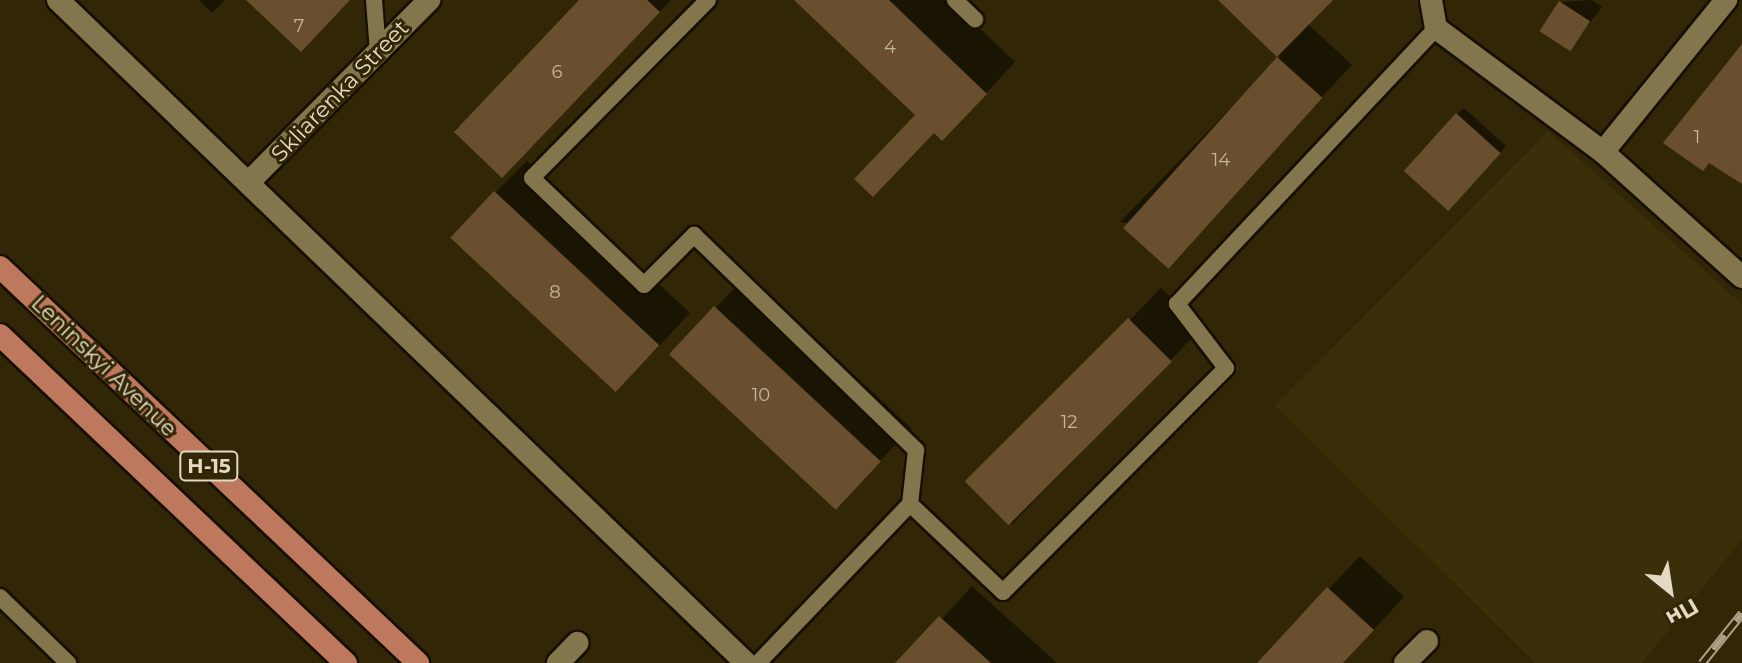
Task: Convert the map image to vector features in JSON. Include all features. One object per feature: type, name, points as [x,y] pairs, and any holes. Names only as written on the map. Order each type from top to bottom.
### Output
[{"type":"main road","name":"Leninskyi Avenue","points":[[0,267],[418,663]]},
{"type":"main road","name":"Н-15","points":[[0,335],[346,663]]},
{"type":"street","points":[[58,0],[250,181],[746,663]]},
{"type":"street","name":"Skliarenka Street","points":[[250,181],[429,0]]},
{"type":"street","points":[[1431,0],[1436,28],[1603,152],[1742,277]]},
{"type":"street","points":[[1603,152],[1726,0]]},
{"type":"street","points":[[1405,663],[1427,641]]},
{"type":"street","points":[[558,663],[577,643]]},
{"type":"lane","points":[[374,0],[378,52]]},
{"type":"lane","points":[[708,0],[532,178],[644,285],[694,235],[916,450],[910,504],[758,663]]},
{"type":"lane","points":[[955,0],[975,19]]},
{"type":"lane","points":[[910,504],[1003,592],[1226,368],[1177,304],[1436,28]]},
{"type":"lane","points":[[0,597],[68,663]]},
{"type":"shaded area","points":[[1548,131],[1742,304],[1742,539],[1642,663],[1535,663],[1275,406]]},
{"type":"building","points":[[246,0],[350,0],[301,52]]},
{"type":"building","points":[[579,0],[647,0],[660,12],[502,178],[454,132]]},
{"type":"building","points":[[794,0],[889,0],[987,94],[942,141],[934,133],[873,197],[854,179],[915,115]]},
{"type":"building","points":[[1218,0],[1333,0],[1277,57]]},
{"type":"building","points":[[1559,1],[1590,21],[1570,51],[1539,31]]},
{"type":"building","points":[[1742,44],[1742,184],[1709,163],[1703,171],[1663,143]]},
{"type":"building","points":[[1277,57],[1322,98],[1168,269],[1123,228]]},
{"type":"building","points":[[1456,113],[1501,153],[1448,211],[1404,171]]},
{"type":"building","points":[[494,191],[659,345],[616,392],[450,238]]},
{"type":"building","points":[[714,306],[881,461],[836,510],[669,354]]},
{"type":"building","points":[[1128,318],[1172,362],[1008,525],[965,481]]},
{"type":"building","points":[[1327,587],[1374,630],[1343,663],[1257,663]]},
{"type":"building","points":[[939,616],[991,663],[895,663]]},
{"type":"railway","points":[[1702,663],[1742,613]]}]
